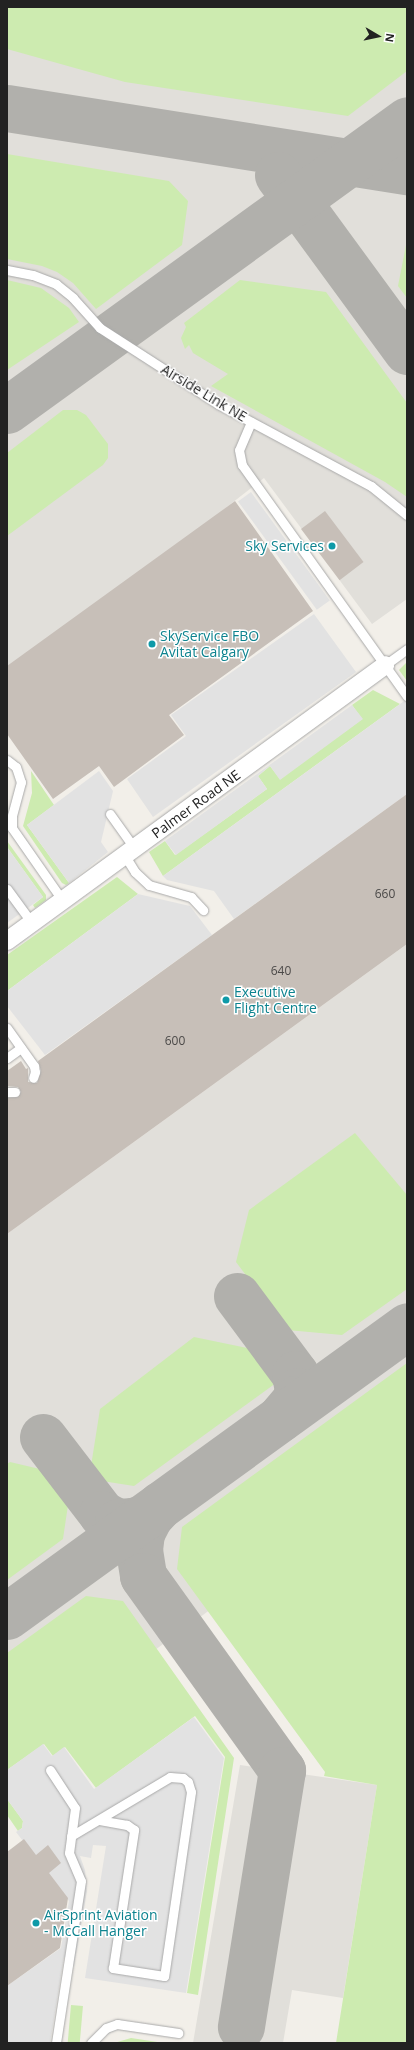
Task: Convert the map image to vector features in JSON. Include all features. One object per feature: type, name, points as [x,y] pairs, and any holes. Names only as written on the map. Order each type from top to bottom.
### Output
[{"type":"street","name":"Palmer Road NE","points":[[7,941],[385,665]]},
{"type":"lane","name":"Airside Link NE","points":[[7,270],[33,275],[56,284],[73,298],[100,328],[218,404],[371,486],[388,497],[407,515]]},
{"type":"lane","points":[[251,422],[239,450],[242,465],[407,696]]},
{"type":"lane","points":[[385,665],[407,649]]},
{"type":"lane","points":[[7,760],[16,767],[21,782],[12,816],[12,828],[63,901]]},
{"type":"lane","points":[[110,814],[130,852],[135,872],[149,885],[191,898],[203,910]]},
{"type":"lane","points":[[7,889],[32,923]]},
{"type":"lane","points":[[7,1028],[35,1069],[33,1078]]},
{"type":"lane","points":[[7,1058],[21,1048]]},
{"type":"lane","points":[[50,1770],[74,1804],[69,1853],[79,1876],[81,1888],[56,2043]]},
{"type":"lane","points":[[71,1836],[170,1776],[183,1778],[190,1786],[191,1792],[164,1976],[113,1968],[134,1830],[127,1825],[98,1820]]},
{"type":"lane","points":[[91,2043],[102,2031],[117,2024],[178,2033]]},
{"type":"shaded area","points":[[7,7],[407,7],[407,599],[372,624],[264,478],[214,517],[292,626],[89,773],[7,666]]},
{"type":"shaded area","points":[[251,492],[330,600],[317,610],[238,501]]},
{"type":"shaded area","points":[[314,614],[356,672],[153,817],[127,779],[186,736],[171,715]]},
{"type":"shaded area","points":[[407,699],[407,794],[234,919],[214,891],[167,880],[163,876]]},
{"type":"shaded area","points":[[352,705],[363,719],[280,780],[270,766],[258,776],[267,789],[176,855],[165,841]]},
{"type":"shaded area","points":[[99,771],[113,791],[101,842],[108,852],[69,883],[27,825]]},
{"type":"shaded area","points":[[7,847],[43,897],[7,923]]},
{"type":"shaded area","points":[[138,894],[190,906],[212,935],[45,1055],[7,1006],[7,991]]},
{"type":"shaded area","points":[[407,944],[407,1466],[7,1758],[7,1234]]},
{"type":"shaded area","points":[[194,1717],[224,1758],[186,1993],[85,1978],[106,1846],[93,1845],[91,1858],[80,1856],[85,1870],[87,1891],[74,1966],[64,1957],[50,2043],[7,2043],[7,1986],[61,1948],[69,1901],[16,1832],[22,1828],[23,1821],[7,1799],[7,1770],[43,1744],[52,1756],[64,1747],[94,1789]]},
{"type":"shaded area","points":[[240,1765],[377,1785],[343,1998],[292,1990],[283,2043],[193,2043]]},
{"type":"green space","points":[[7,7],[407,7],[407,71],[348,116],[125,82],[7,49]]},
{"type":"green space","points":[[7,154],[169,181],[188,201],[182,245],[96,309],[73,283],[57,272],[42,266],[7,259]]},
{"type":"green space","points":[[407,240],[407,298],[398,286]]},
{"type":"green space","points":[[7,280],[41,288],[69,308],[79,322],[7,370]]},
{"type":"green space","points":[[240,280],[326,292],[407,403],[407,497],[385,482],[211,386],[228,374],[193,353],[189,345],[185,349],[181,338],[186,327],[184,323]]},
{"type":"green space","points":[[63,410],[77,410],[86,415],[108,444],[108,458],[103,465],[7,536],[7,453]]},
{"type":"green space","points":[[407,662],[407,681],[399,670]]},
{"type":"green space","points":[[373,690],[400,704],[163,876],[149,852],[165,841],[175,855],[267,789],[258,776],[270,766],[280,779],[362,719],[352,705]]},
{"type":"green space","points":[[31,771],[54,805],[27,825],[69,883],[66,885],[62,883],[23,826],[32,793]]},
{"type":"green space","points":[[7,841],[46,895],[46,900],[35,908],[33,905],[43,897],[7,847]]},
{"type":"green space","points":[[117,877],[138,894],[7,991],[7,955]]},
{"type":"green space","points":[[355,1133],[407,1195],[407,1289],[342,1335],[287,1330],[236,1262],[249,1210]]},
{"type":"green space","points":[[194,1337],[252,1349],[276,1383],[134,1486],[102,1481],[91,1466],[100,1409]]},
{"type":"green space","points":[[407,1363],[407,2043],[336,2043],[377,1785],[324,1776],[325,1772],[177,1569],[182,1527]]},
{"type":"green space","points":[[10,1462],[44,1470],[68,1505],[63,1539],[7,1580],[7,1464]]},
{"type":"green space","points":[[86,1596],[123,1601],[234,1758],[198,1995],[187,1993],[225,1757],[195,1716],[96,1788],[65,1747],[53,1756],[44,1744],[7,1770],[7,1653]]},
{"type":"green space","points":[[7,1799],[23,1821],[22,1828],[18,1831],[7,1815]]},
{"type":"green space","points":[[71,2005],[83,2006],[80,2043],[68,2043]]},
{"type":"green space","points":[[131,2038],[164,2043],[114,2043]]},
{"type":"building","name":"SkyService FBO Avitat Calgary","points":[[235,501],[313,611],[169,715],[184,735],[114,787],[99,766],[53,799],[7,734],[7,666]]},
{"type":"building","name":"Sky Services","points":[[325,511],[364,562],[340,580],[301,529]]},
{"type":"building","name":"Executive Flight Centre","points":[[407,794],[407,944],[7,1234],[7,1098],[18,1097],[21,1092],[18,1087],[7,1086],[7,1071],[21,1061],[26,1069],[28,1068],[28,1082],[37,1083],[41,1071],[38,1061]]},
{"type":"building","name":"AirSprint Aviation - McCall Hanger","points":[[24,1839],[36,1855],[48,1845],[61,1863],[49,1873],[68,1898],[60,1948],[7,1986],[7,1852]]},
{"type":"taxiway","points":[[7,108],[407,171]]},
{"type":"taxiway","points":[[7,410],[407,120]]},
{"type":"taxiway","points":[[278,175],[407,351]]},
{"type":"taxiway","points":[[237,1296],[295,1374],[298,1391],[296,1399],[280,1418]]},
{"type":"taxiway","points":[[7,1616],[407,1326]]},
{"type":"taxiway","points":[[43,1437],[102,1514],[118,1522],[133,1521],[143,1518]]},
{"type":"taxiway","points":[[160,1505],[149,1517],[141,1533],[139,1550],[143,1576],[282,1770],[241,2027]]},
{"type":"place","name":"Sky Services","points":[[332,546]]},
{"type":"place","name":"SkyService FBO Avitat Calgary","points":[[152,644]]},
{"type":"place","name":"Executive Flight Centre","points":[[226,1000]]},
{"type":"place","name":"AirSprint Aviation - McCall Hanger","points":[[36,1923]]}]
